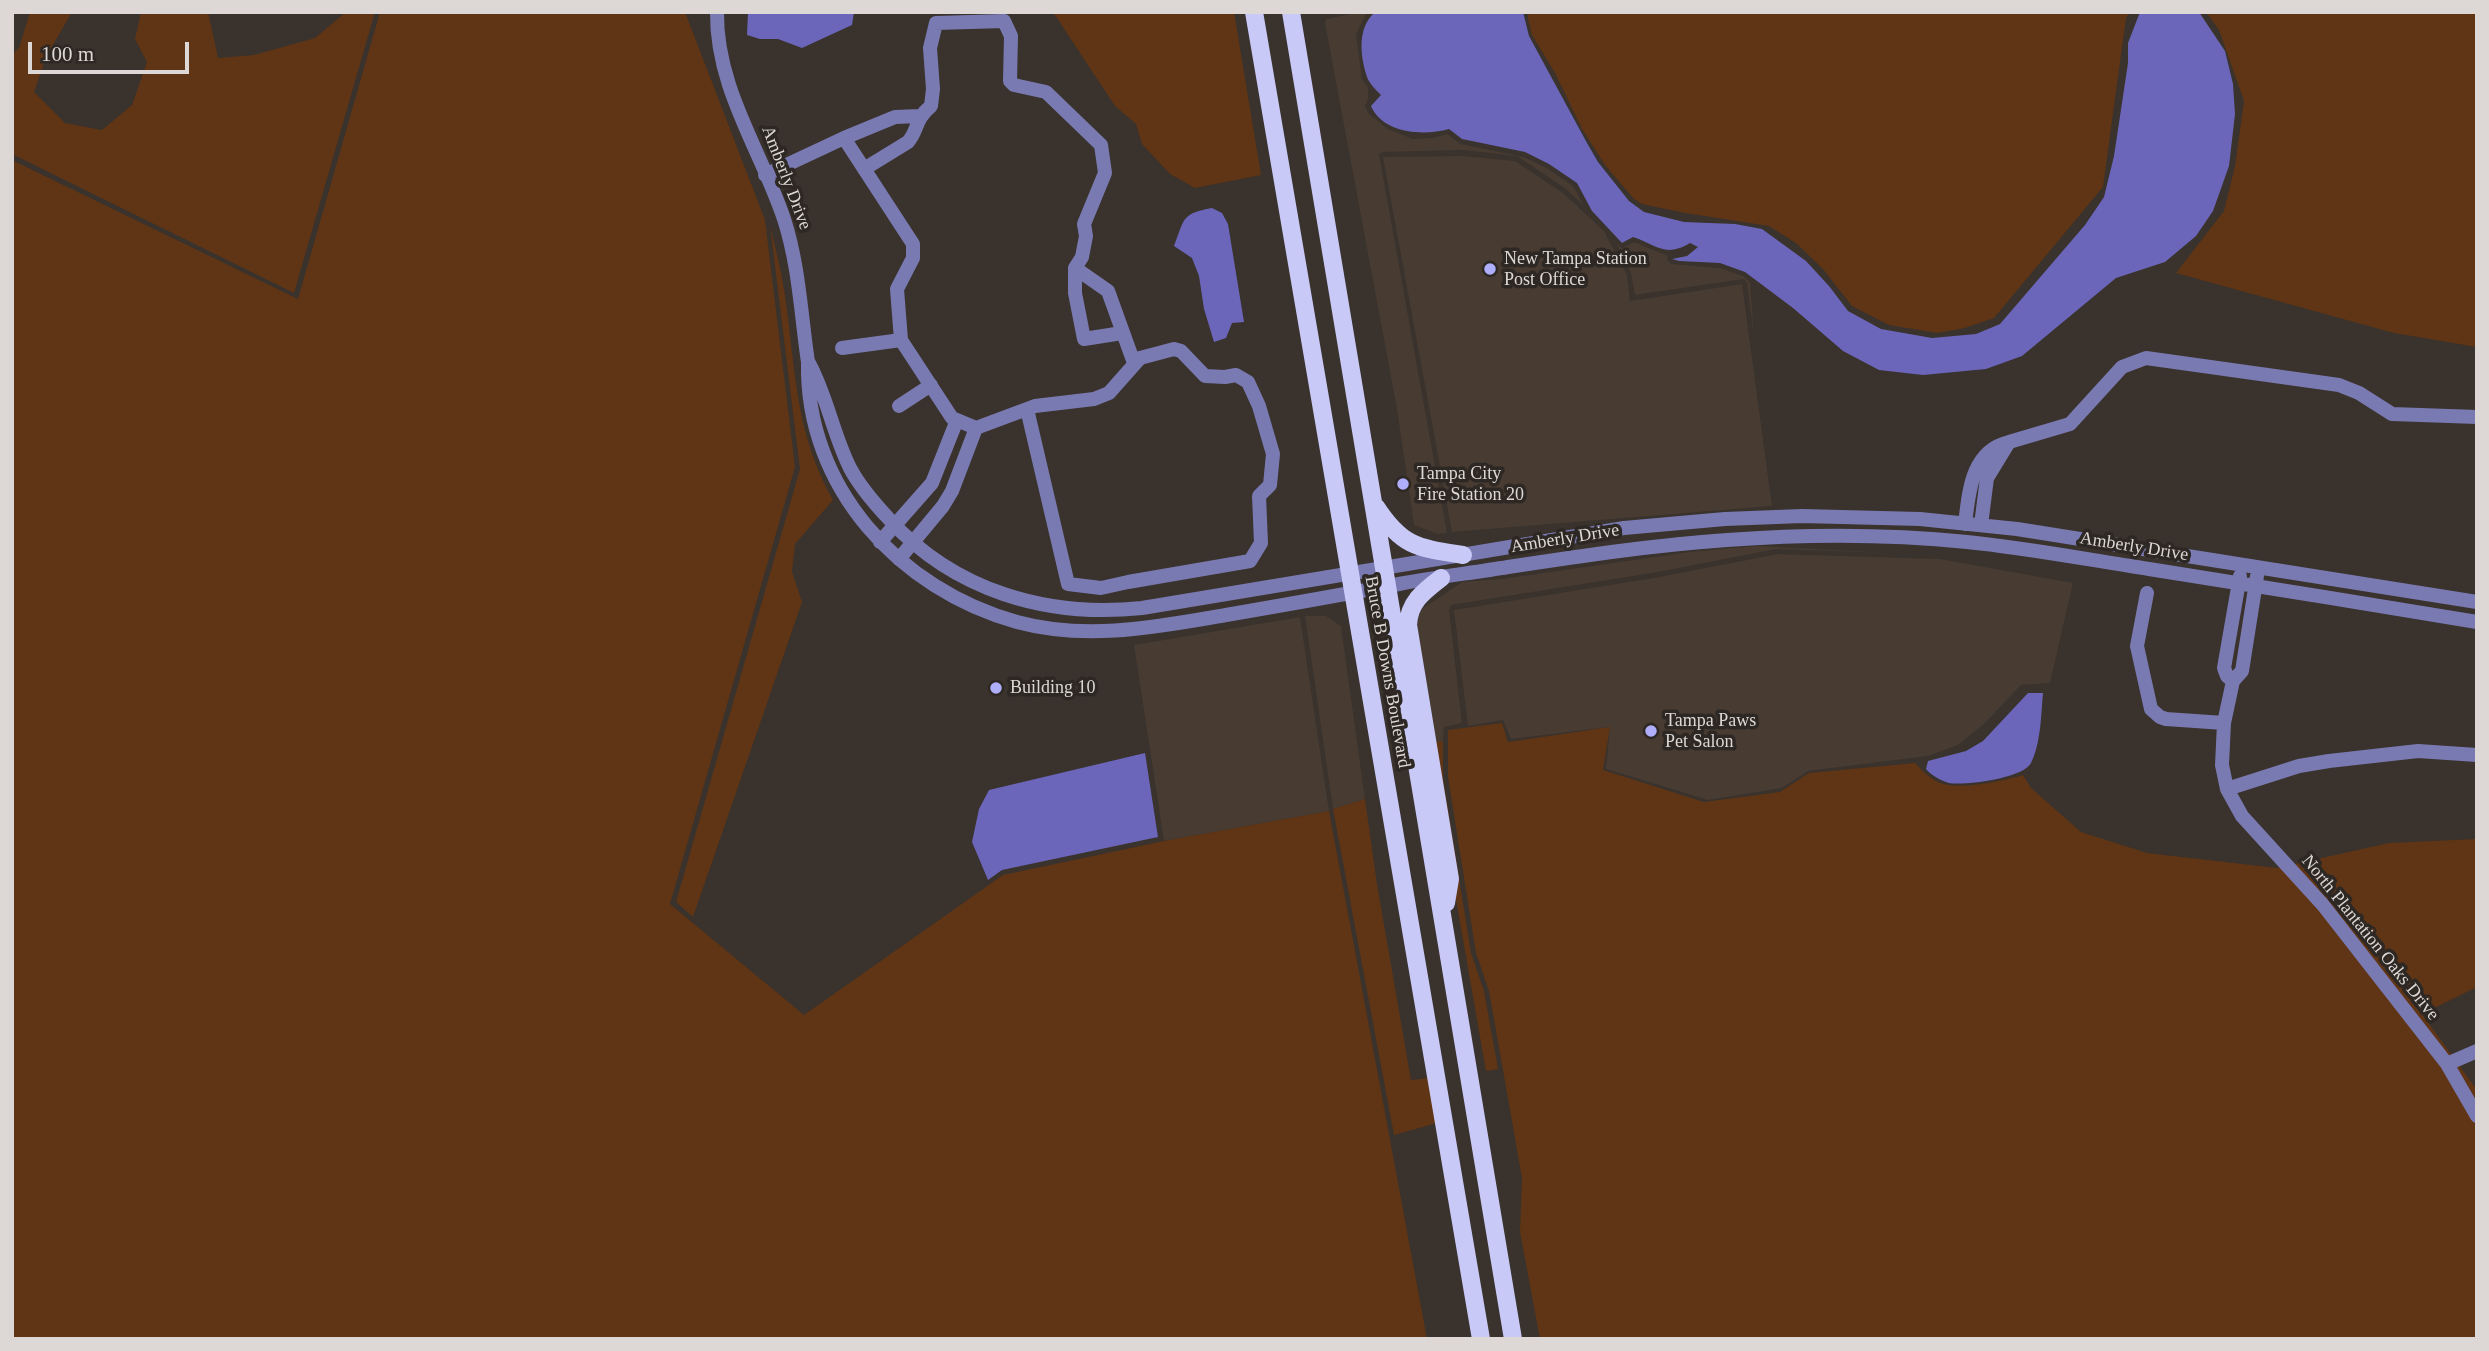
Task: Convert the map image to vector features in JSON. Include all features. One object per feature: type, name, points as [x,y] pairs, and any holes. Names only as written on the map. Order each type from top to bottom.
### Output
[{"type":"main road","name":"Bruce B Downs Boulevard","points":[[1254,12],[1481,1339]]},
{"type":"main road","name":"Bruce B Downs Boulevard","points":[[1291,12],[1513,1339]]},
{"type":"main road","points":[[1373,503],[1393,531],[1404,540],[1427,549],[1463,555]]},
{"type":"main road","points":[[1441,578],[1415,601],[1410,609],[1408,625],[1450,879],[1443,920]]},
{"type":"street","name":"Amberly Drive","points":[[716,12],[724,70],[784,219],[790,242],[808,362],[813,419],[828,464],[850,506],[880,542],[929,583],[973,607],[1020,622],[1079,632],[1136,630],[1627,549],[1730,539],[1806,536],[1967,542],[2257,585],[2477,622]]},
{"type":"street","points":[[864,169],[908,142],[913,137],[914,127],[920,116],[931,106],[933,89],[930,48],[936,23],[1004,21],[1011,36],[1010,81],[1014,85],[1046,92],[1101,145],[1105,173],[1084,224],[1086,236],[1082,257],[1075,268],[1075,293],[1084,338],[1122,333]]},
{"type":"street","points":[[765,175],[895,117],[920,116]]},
{"type":"street","points":[[844,138],[913,244],[913,258],[897,289],[901,340],[953,418],[976,429],[1027,409],[1094,399],[1109,393],[1140,358],[1174,349],[1181,351],[1205,376],[1236,375],[1248,382],[1259,406],[1273,454],[1270,485],[1259,496],[1261,543],[1250,561],[1101,588],[1068,584],[1027,409]]},
{"type":"street","points":[[1075,268],[1108,291],[1134,363]]},
{"type":"street","points":[[842,348],[901,340]]},
{"type":"street","points":[[1967,542],[1980,477],[2009,442],[2070,424],[2122,367],[2146,358],[2339,385],[2359,393],[2392,414],[2477,417]]},
{"type":"street","name":"Amberly Drive","points":[[808,362],[818,380],[832,429],[851,469],[874,503],[895,526],[946,567],[996,592],[1034,604],[1088,611],[1142,608],[1624,528],[1725,519],[1802,516],[1920,519],[2030,531],[2477,602]]},
{"type":"street","points":[[899,406],[931,385]]},
{"type":"street","points":[[880,542],[926,493],[957,420]]},
{"type":"street","points":[[900,559],[952,491],[976,429]]},
{"type":"street","points":[[926,493],[943,506]]},
{"type":"street","points":[[2233,681],[2224,668],[2241,565]]},
{"type":"street","points":[[2258,567],[2242,671],[2233,681],[2224,723],[2222,765],[2227,789],[2299,765],[2418,751],[2477,755]]},
{"type":"street","points":[[2147,593],[2137,646],[2151,709],[2166,719],[2224,723]]},
{"type":"street","name":"North Plantation Oaks Drive","points":[[2227,789],[2242,816],[2323,905],[2447,1064],[2477,1116]]},
{"type":"street","points":[[2447,1064],[2477,1051]]},
{"type":"shaded area","points":[[30,12],[72,12],[46,57],[34,92],[65,123],[102,130],[132,105],[147,62],[135,39],[141,12],[208,12],[218,58],[254,55],[315,38],[346,12],[375,12],[294,293],[12,154],[12,54],[19,48]]},
{"type":"shaded area","points":[[380,12],[685,12],[765,220],[795,467],[670,904],[804,1015],[1003,875],[1164,841],[1329,811],[1427,1339],[12,1339],[12,160],[298,299]]},
{"type":"shaded area","points":[[748,12],[854,12],[852,25],[802,48],[778,39],[760,39],[747,35]]},
{"type":"shaded area","points":[[1053,12],[1234,12],[1261,175],[1195,188],[1170,174],[1142,144],[1136,124],[1115,106]]},
{"type":"shaded area","points":[[1367,12],[1356,34],[1362,79],[1368,87],[1365,106],[1369,114],[1388,129],[1413,139],[1447,134],[1461,144],[1524,157],[1547,168],[1573,186],[1584,206],[1566,189],[1517,156],[1462,150],[1379,154],[1447,533],[1438,534],[1414,525],[1397,409],[1325,23],[1326,19]]},
{"type":"shaded area","points":[[1375,12],[1523,12],[1529,36],[1587,143],[1598,162],[1629,201],[1644,212],[1684,222],[1735,224],[1762,229],[1806,261],[1848,311],[1881,329],[1932,338],[1976,334],[2000,324],[2085,225],[2104,197],[2114,156],[2128,63],[2128,43],[2140,12],[2199,12],[2225,51],[2233,84],[2235,114],[2229,166],[2213,211],[2196,236],[2165,262],[2116,278],[2022,356],[1986,369],[1923,375],[1879,370],[1843,351],[1745,272],[1720,263],[1672,259],[1687,256],[1698,247],[1690,243],[1667,250],[1633,237],[1622,243],[1592,211],[1577,183],[1549,164],[1525,152],[1462,139],[1449,129],[1405,131],[1385,122],[1371,106],[1381,95],[1368,79],[1362,51],[1365,26]]},
{"type":"shaded area","points":[[1528,12],[2131,12],[2126,18],[2103,187],[1994,318],[1965,328],[1937,333],[1889,325],[1852,306],[1823,269],[1796,243],[1769,226],[1685,213],[1642,204],[1634,199],[1605,165],[1582,129],[1556,75],[1532,35]]},
{"type":"shaded area","points":[[2206,12],[2477,12],[2477,347],[2394,333],[2176,273],[2224,211],[2235,166],[2244,101],[2219,30]]},
{"type":"shaded area","points":[[1463,156],[1515,161],[1563,193],[1604,231],[1627,275],[1630,301],[1742,284],[1772,506],[1452,532],[1383,157]]},
{"type":"shaded area","points":[[1212,208],[1222,213],[1228,224],[1244,322],[1232,323],[1226,338],[1214,342],[1204,309],[1199,276],[1192,258],[1174,246],[1189,215]]},
{"type":"shaded area","points":[[770,225],[783,284],[799,404],[811,452],[833,500],[795,544],[792,572],[802,602],[693,917],[676,902],[800,469]]},
{"type":"shaded area","points":[[1634,242],[1668,256],[1671,264],[1720,268],[1743,276],[1750,282],[1754,337],[1747,283],[1744,279],[1635,295],[1631,273],[1616,243],[1622,248]]},
{"type":"shaded area","points":[[1757,546],[1890,553],[1777,549],[1652,573],[1451,605],[1449,610],[1462,723],[1444,727],[1443,741],[1433,742],[1414,627],[1422,609],[1462,582],[1502,579],[1689,552]]},
{"type":"shaded area","points":[[1778,554],[1940,559],[2073,583],[2050,683],[2021,685],[1984,724],[1958,745],[1928,756],[1808,771],[1782,788],[1708,800],[1606,769],[1610,727],[1511,739],[1503,720],[1468,726],[1454,610],[1654,578]]},
{"type":"shaded area","points":[[1305,616],[1326,616],[1341,626],[1365,799],[1333,809]]},
{"type":"shaded area","points":[[1300,617],[1329,811],[1164,841],[1134,645]]},
{"type":"shaded area","points":[[2028,693],[2043,693],[2037,747],[2031,763],[2026,768],[2006,777],[1957,784],[1943,781],[1926,769],[1928,761],[1966,751],[1983,741]]},
{"type":"shaded area","points":[[1502,723],[1508,742],[1610,727],[1603,770],[1704,802],[1780,792],[1809,773],[1915,763],[1933,779],[1954,786],[2023,775],[2031,788],[2081,832],[2147,853],[2277,868],[2389,843],[2477,839],[2477,987],[2422,1014],[2477,1090],[2477,1339],[1540,1339],[1520,1232],[1522,1178],[1489,991],[1476,953],[1448,777],[1448,730]]},
{"type":"shaded area","points":[[1443,741],[1443,778],[1471,953],[1484,991],[1498,1069],[1486,1071],[1454,888],[1433,742]]},
{"type":"shaded area","points":[[1145,753],[1158,837],[1002,870],[988,880],[972,842],[979,809],[989,790]]},
{"type":"shaded area","points":[[1365,799],[1411,1080],[1429,1078],[1437,1123],[1394,1135],[1333,809]]},
{"type":"place","name":"New Tampa Station Post Office","points":[[1490,269]]},
{"type":"place","name":"Tampa City Fire Station 20","points":[[1403,484]]},
{"type":"place","name":"Building 10","points":[[996,688]]},
{"type":"place","name":"Tampa Paws Pet Salon","points":[[1651,731]]}]
